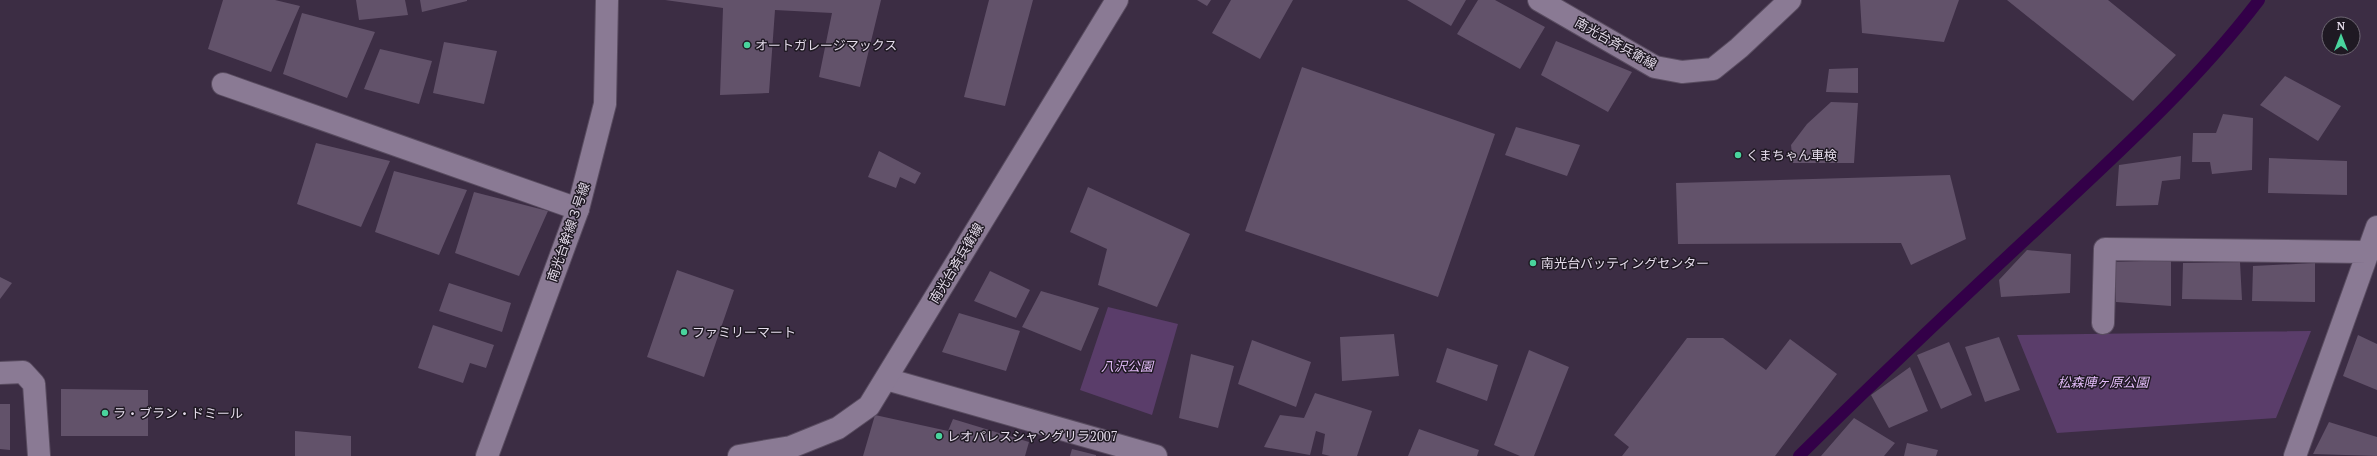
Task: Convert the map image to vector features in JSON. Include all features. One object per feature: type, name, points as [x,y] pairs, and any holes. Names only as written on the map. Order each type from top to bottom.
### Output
[{"type":"street","name":"南光台幹線３号線","points":[[487,456],[578,209],[605,104],[607,0]]},
{"type":"street","name":"南光台斉兵衛線","points":[[739,456],[791,447],[838,428],[869,406],[1117,0]]},
{"type":"street","name":"南光台斉兵衛線","points":[[1540,0],[1655,67],[1682,72],[1713,68],[1739,48],[1790,0]]},
{"type":"street","points":[[223,84],[578,209]]},
{"type":"street","points":[[2295,456],[2377,227]]},
{"type":"street","points":[[2103,323],[2105,249],[2367,252]]},
{"type":"street","points":[[0,373],[23,372],[34,384],[38,456]]},
{"type":"street","points":[[886,379],[1156,456]]},
{"type":"green space","name":"八沢公園","points":[[1108,307],[1178,324],[1152,415],[1080,390]]},
{"type":"green space","name":"松森陣ヶ原公園","points":[[2311,331],[2276,418],[2057,433],[2017,335]]},
{"type":"building","points":[[223,0],[275,0],[300,6],[271,72],[208,49]]},
{"type":"building","points":[[356,0],[405,0],[408,15],[359,20]]},
{"type":"building","points":[[420,0],[467,0],[467,1],[422,12]]},
{"type":"building","name":"オートガレージマックス","points":[[665,0],[881,0],[860,87],[819,77],[832,13],[775,10],[769,93],[720,95],[723,8]]},
{"type":"building","points":[[989,0],[1033,0],[1005,106],[964,97]]},
{"type":"building","points":[[1197,0],[1211,0],[1207,6]]},
{"type":"building","points":[[1231,0],[1293,0],[1260,59],[1212,33]]},
{"type":"building","points":[[1407,0],[1466,0],[1451,26]]},
{"type":"building","points":[[1478,0],[1495,0],[1545,27],[1520,69],[1457,34]]},
{"type":"building","points":[[1860,0],[1959,0],[1944,42],[1862,33]]},
{"type":"building","points":[[2007,0],[2108,0],[2176,55],[2133,101]]},
{"type":"building","points":[[302,13],[375,32],[347,98],[283,74]]},
{"type":"building","points":[[1556,41],[1632,72],[1608,112],[1541,75]]},
{"type":"building","points":[[444,42],[497,51],[484,104],[433,93]]},
{"type":"building","points":[[380,49],[432,61],[419,104],[364,89]]},
{"type":"building","points":[[1302,67],[1495,134],[1438,297],[1245,231]]},
{"type":"building","points":[[1858,68],[1858,93],[1826,92],[1829,69]]},
{"type":"building","points":[[2285,76],[2341,106],[2318,141],[2260,105]]},
{"type":"building","points":[[1831,102],[1858,103],[1854,163],[1793,163],[1791,145],[1807,124]]},
{"type":"building","points":[[2223,114],[2253,118],[2252,170],[2212,174],[2210,162],[2192,162],[2193,133],[2216,133]]},
{"type":"building","points":[[1516,127],[1580,145],[1567,176],[1505,155]]},
{"type":"building","points":[[316,143],[390,161],[361,227],[297,204]]},
{"type":"building","points":[[879,151],[921,173],[915,184],[900,177],[896,188],[868,177]]},
{"type":"building","points":[[2181,156],[2180,179],[2162,181],[2158,205],[2116,206],[2119,165]]},
{"type":"building","points":[[2269,158],[2347,161],[2347,195],[2268,193]]},
{"type":"building","points":[[394,171],[467,190],[439,255],[375,232]]},
{"type":"building","points":[[1950,175],[1966,239],[1911,265],[1901,243],[1678,244],[1676,183]]},
{"type":"building","points":[[1088,187],[1190,234],[1157,307],[1098,285],[1107,249],[1070,232]]},
{"type":"building","points":[[474,192],[548,211],[519,276],[455,253]]},
{"type":"building","points":[[2027,250],[2071,254],[2070,293],[2001,297],[1999,280]]},
{"type":"building","points":[[2171,260],[2171,306],[2116,302],[2115,262]]},
{"type":"building","points":[[2240,262],[2242,300],[2182,299],[2183,263]]},
{"type":"building","points":[[2315,263],[2315,302],[2252,301],[2253,266]]},
{"type":"building","points":[[677,270],[734,290],[704,377],[647,357]]},
{"type":"building","points":[[990,271],[1030,290],[1016,318],[974,301]]},
{"type":"building","points":[[0,277],[12,283],[0,299]]},
{"type":"building","points":[[449,283],[511,303],[502,332],[439,311]]},
{"type":"building","points":[[1041,291],[1099,308],[1081,351],[1022,327]]},
{"type":"building","points":[[959,313],[1020,331],[1006,371],[942,352]]},
{"type":"building","points":[[433,325],[494,345],[486,368],[470,363],[463,383],[418,368]]},
{"type":"building","points":[[1394,334],[1399,376],[1342,381],[1340,337]]},
{"type":"building","points":[[2358,335],[2377,344],[2377,390],[2343,376]]},
{"type":"building","points":[[1999,337],[2020,390],[1985,402],[1965,347]]},
{"type":"building","points":[[1687,338],[1723,338],[1766,370],[1790,339],[1837,374],[1775,456],[1622,456],[1629,447],[1614,435]]},
{"type":"building","points":[[1252,340],[1311,362],[1296,407],[1238,384]]},
{"type":"building","points":[[1949,342],[1972,395],[1941,409],[1917,355]]},
{"type":"building","points":[[1447,348],[1498,365],[1487,401],[1436,382]]},
{"type":"building","points":[[1529,350],[1569,367],[1534,456],[1520,456],[1494,445]]},
{"type":"building","points":[[1191,354],[1234,366],[1218,428],[1179,418]]},
{"type":"building","points":[[1910,367],[1928,411],[1889,428],[1871,395]]},
{"type":"building","name":"ラ・ブラン・ドミール","points":[[61,389],[148,390],[148,436],[61,436]]},
{"type":"building","points":[[1315,393],[1372,411],[1357,456],[1330,456],[1322,454],[1325,434],[1316,431],[1310,455],[1264,447],[1280,415],[1304,418]]},
{"type":"building","points":[[0,404],[10,404],[10,450],[0,449]]},
{"type":"building","name":"レオパレスシャングリラ2007","points":[[875,415],[948,431],[953,419],[1029,442],[1025,456],[863,456]]},
{"type":"building","points":[[1854,418],[1895,443],[1884,456],[1821,456]]},
{"type":"building","points":[[2329,422],[2377,437],[2377,456],[2313,454]]},
{"type":"building","points":[[1419,429],[1479,450],[1477,456],[1408,456]]},
{"type":"building","points":[[295,431],[351,436],[351,456],[295,456]]},
{"type":"building","points":[[1907,443],[1938,450],[1936,456],[1904,456]]},
{"type":"building","points":[[1072,449],[1096,455],[1096,456],[1070,456]]},
{"type":"waterway","points":[[1799,456],[1917,341],[2153,119],[2208,61],[2259,0]]},
{"type":"place","name":"オートガレージマックス","points":[[747,45]]},
{"type":"place","name":"くまちゃん車検","points":[[1738,155]]},
{"type":"place","name":"南光台バッティングセンター","points":[[1533,263]]},
{"type":"place","name":"ファミリーマート","points":[[684,332]]},
{"type":"place","name":"ラ・ブラン・ドミール","points":[[105,413]]},
{"type":"place","name":"レオパレスシャングリラ2007","points":[[939,436]]}]
